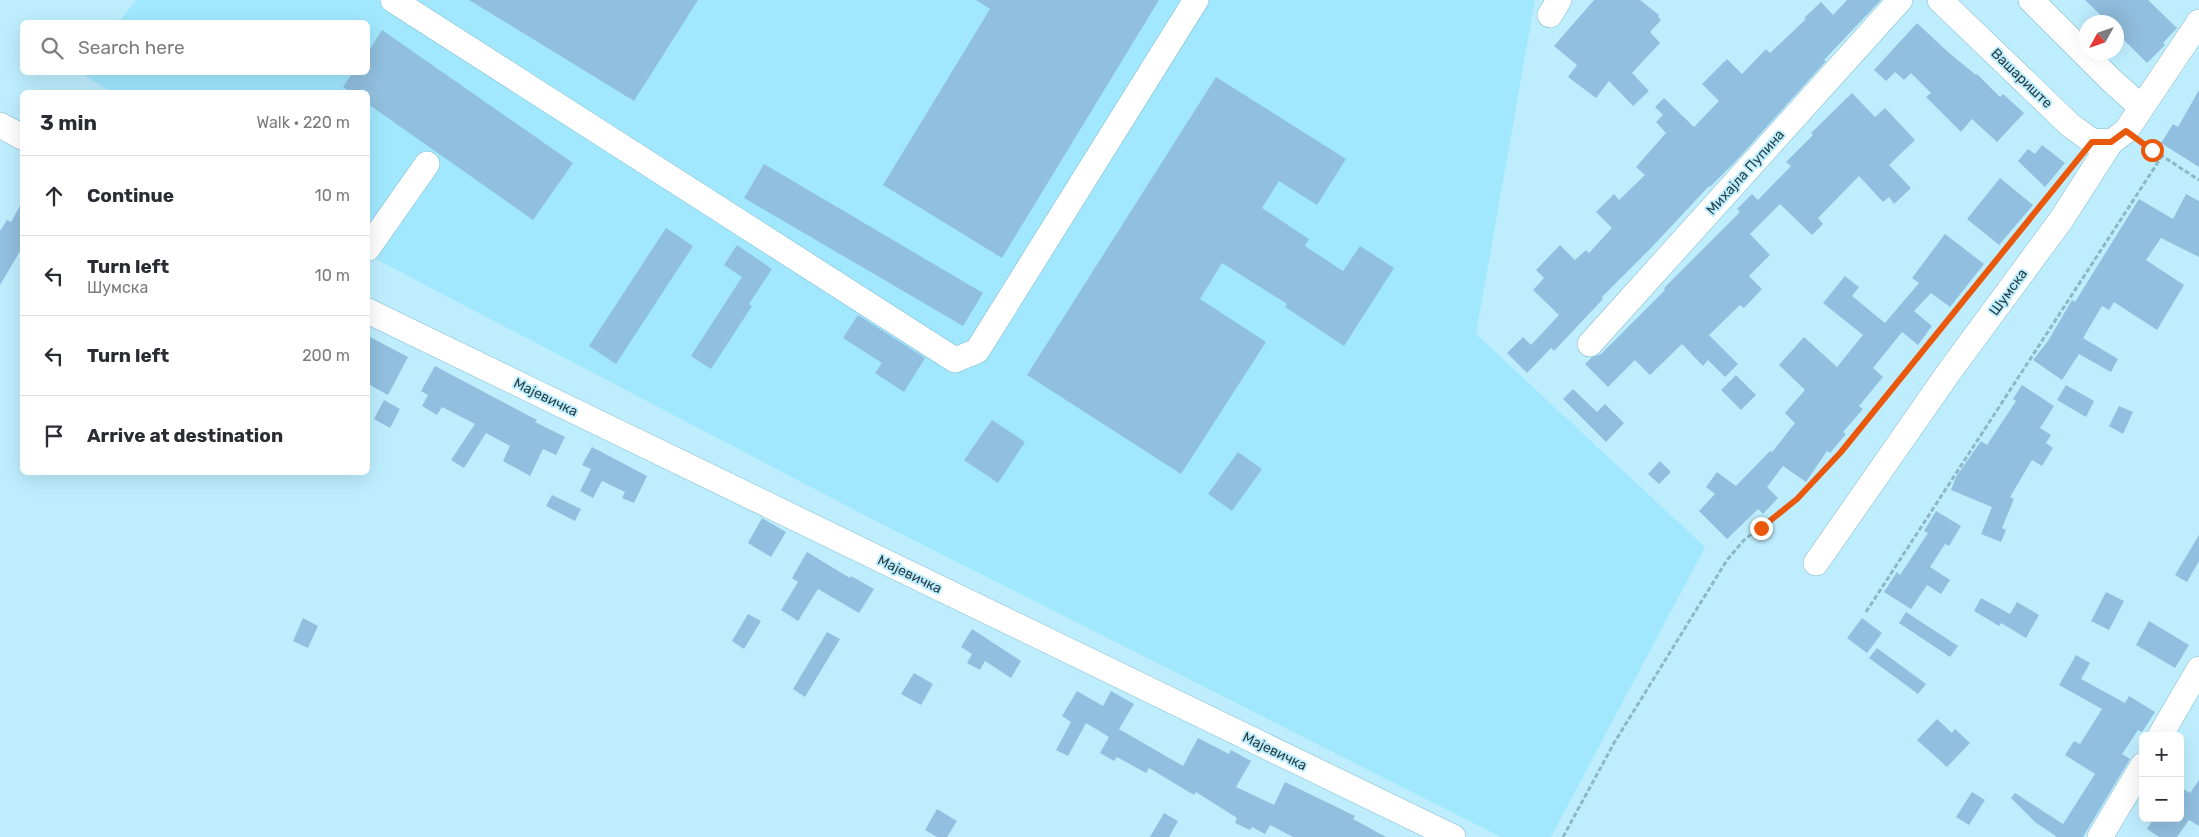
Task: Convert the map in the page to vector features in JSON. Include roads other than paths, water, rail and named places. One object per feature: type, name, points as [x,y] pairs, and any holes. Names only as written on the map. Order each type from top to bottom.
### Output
[{"type":"street","points":[[393,0],[955,360],[977,352],[1196,0]]},
{"type":"street","name":"Михајла Пупина","points":[[1590,344],[1900,0]]},
{"type":"street","name":"Вашариште","points":[[1940,0],[2070,125],[2092,142],[2118,137]]},
{"type":"street","points":[[2031,0],[2111,80],[2141,107]]},
{"type":"street","name":"Шумска","points":[[1816,563],[1949,372],[2061,220],[2199,22]]},
{"type":"street","points":[[0,125],[20,136]]},
{"type":"street","points":[[370,245],[427,164]]},
{"type":"street","name":"Мајевичка","points":[[370,312],[1453,837]]},
{"type":"street","points":[[2162,732],[2199,668]]},
{"type":"street","points":[[2100,837],[2139,772]]}]
